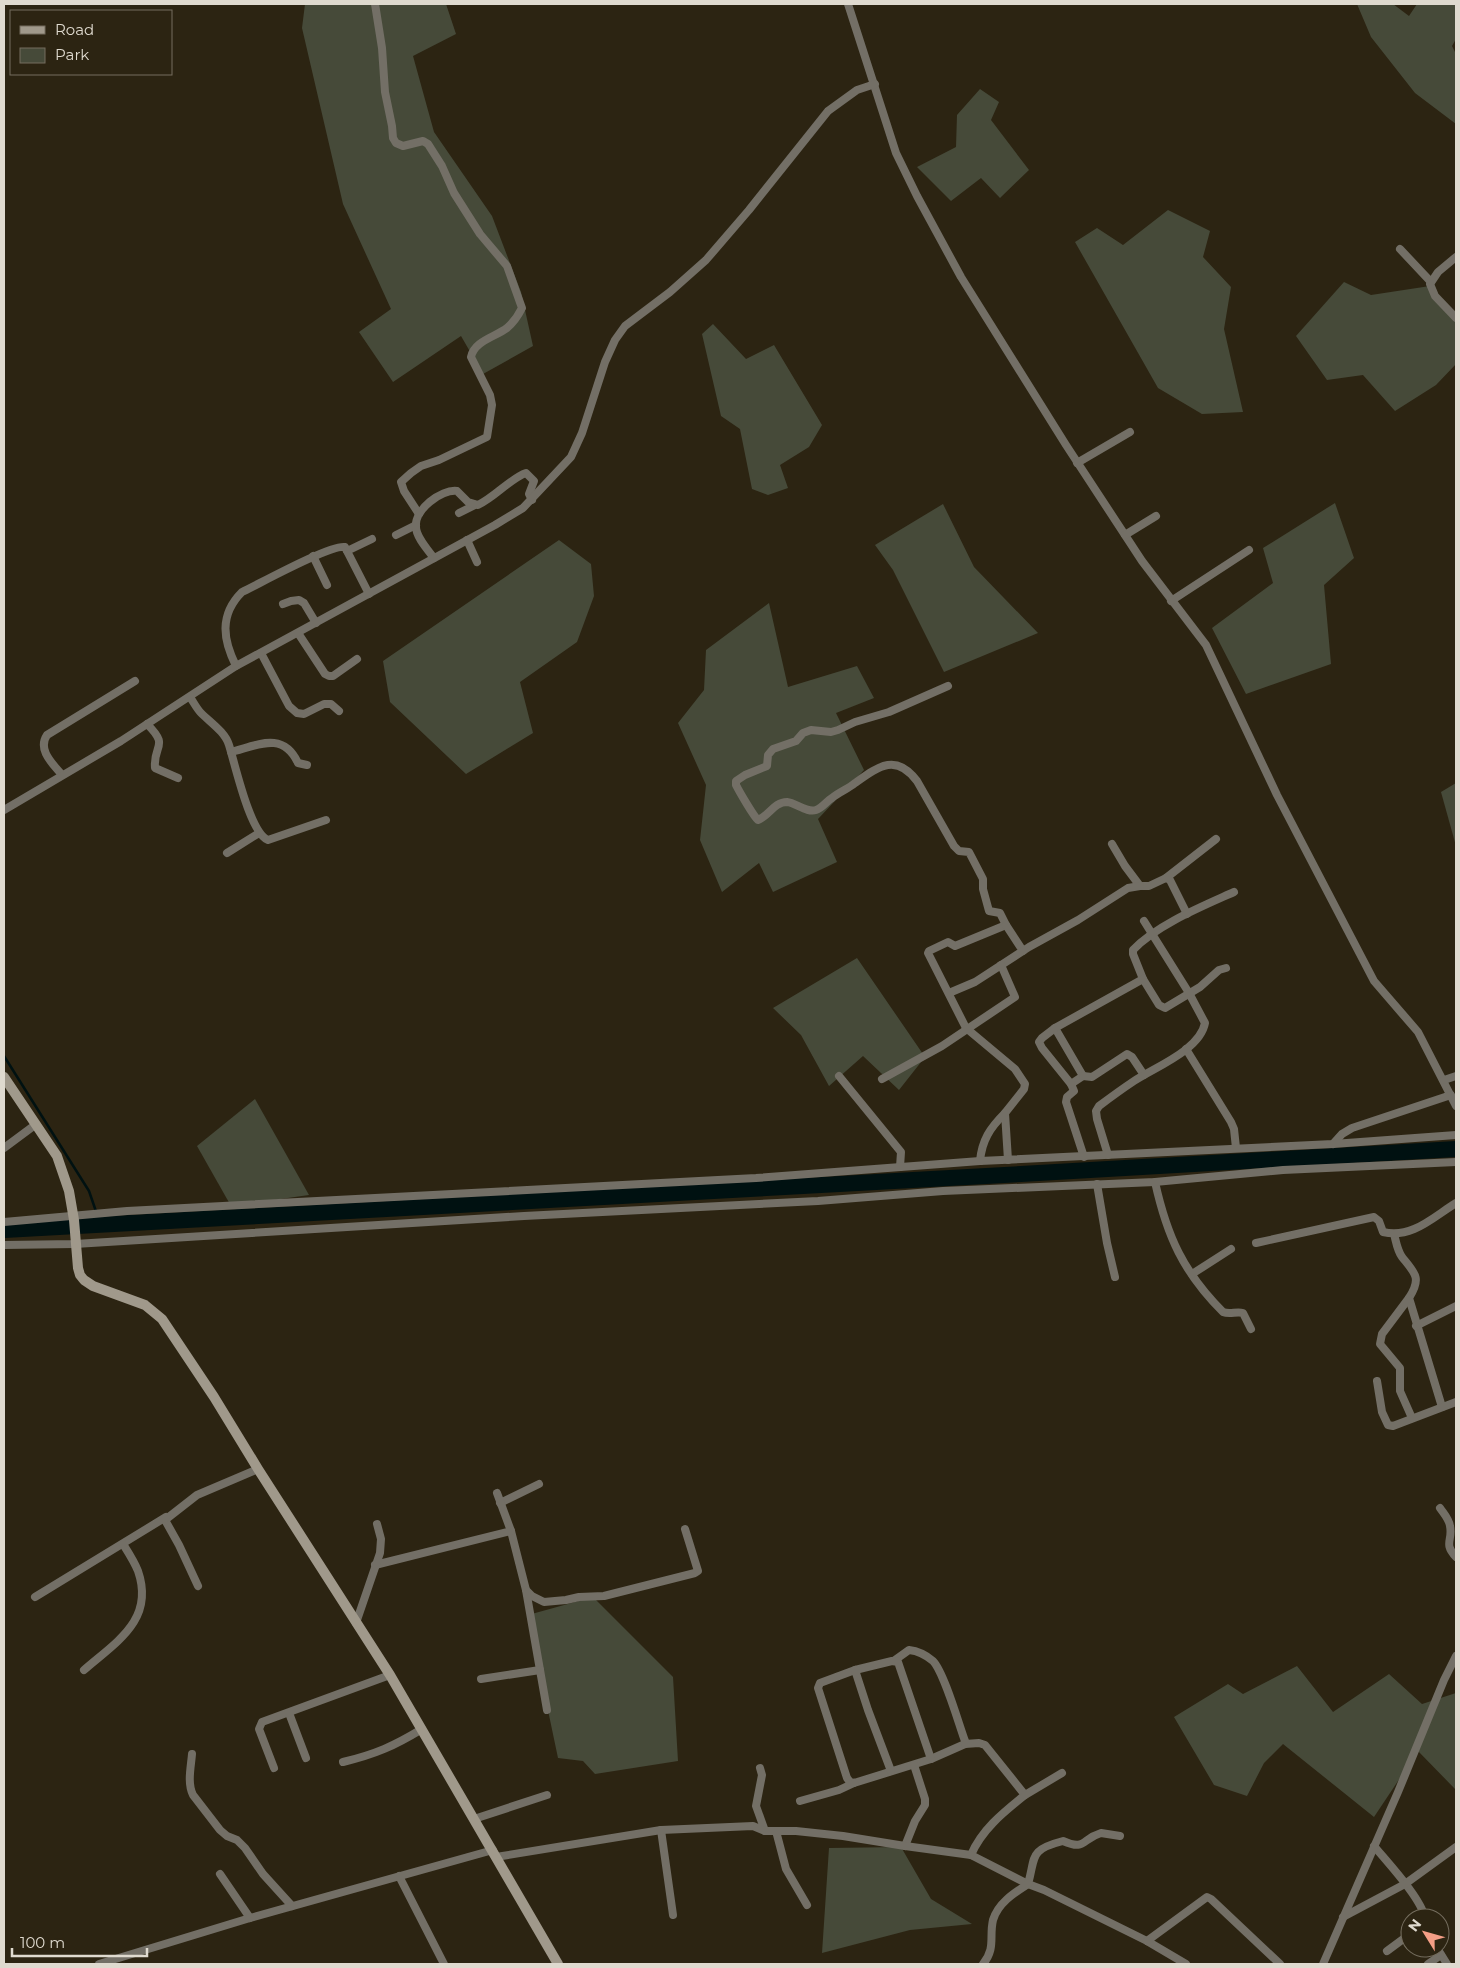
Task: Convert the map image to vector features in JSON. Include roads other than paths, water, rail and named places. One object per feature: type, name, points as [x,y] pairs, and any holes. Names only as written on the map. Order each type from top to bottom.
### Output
[{"type":"main road","points":[[4,1077],[57,1156],[62,1167],[74,1218],[78,1268],[84,1280],[93,1286],[145,1305],[162,1319],[214,1397],[390,1675],[558,1964]]},
{"type":"street","points":[[375,4],[382,48],[385,92],[393,138],[396,143],[403,146],[423,142],[428,144],[442,166],[454,193],[477,228],[507,266],[522,308],[518,317],[509,327],[478,345],[472,353],[471,358],[490,395],[492,405],[486,437],[439,460],[421,466],[401,482],[404,491],[419,514]]},
{"type":"street","points":[[848,4],[896,153],[917,196],[961,276],[1077,463],[1171,601],[1206,645],[1277,795],[1374,982],[1418,1032],[1456,1106]]},
{"type":"street","points":[[4,810],[190,698],[236,666],[511,517],[532,500],[572,457],[605,362],[615,340],[625,326],[670,292],[706,260],[749,210],[828,111],[857,90],[875,84]]},
{"type":"street","points":[[1400,249],[1431,282]]},
{"type":"street","points":[[1456,257],[1438,272],[1431,282],[1431,291],[1456,318]]},
{"type":"street","points":[[1077,463],[1130,432]]},
{"type":"street","points":[[459,513],[492,498],[524,474],[528,474],[534,481],[529,494],[532,500]]},
{"type":"street","points":[[434,558],[416,530],[419,514],[436,498],[451,490],[457,491],[474,505]]},
{"type":"street","points":[[1125,535],[1156,516]]},
{"type":"street","points":[[396,536],[416,525]]},
{"type":"street","points":[[347,551],[372,538]]},
{"type":"street","points":[[467,540],[477,562]]},
{"type":"street","points":[[236,666],[228,650],[225,630],[231,606],[242,592],[313,556],[341,546],[347,551],[369,594]]},
{"type":"street","points":[[1171,601],[1249,550]]},
{"type":"street","points":[[313,556],[327,585]]},
{"type":"street","points":[[283,604],[299,600],[304,602],[316,622]]},
{"type":"street","points":[[298,633],[325,674],[329,676],[333,676],[357,659]]},
{"type":"street","points":[[260,653],[289,706],[297,713],[304,714],[324,704],[331,704],[339,711]]},
{"type":"street","points":[[62,775],[44,749],[43,743],[47,735],[135,681]]},
{"type":"street","points":[[948,686],[889,712],[855,722],[832,732],[817,729],[803,733],[796,741],[773,748],[768,756],[767,766],[745,775],[736,782],[736,785],[744,796],[753,816],[758,820],[779,803],[788,802],[805,809],[817,810],[871,772],[890,764],[902,766],[917,781],[954,846],[959,850],[969,852],[983,879],[983,889],[989,911],[1000,913],[1006,926],[1023,951]]},
{"type":"street","points":[[190,698],[200,712],[227,740],[236,772],[259,833],[268,840],[326,820]]},
{"type":"street","points":[[147,724],[159,739],[160,745],[155,768],[178,778]]},
{"type":"street","points":[[231,752],[278,742],[295,754],[298,763],[307,765]]},
{"type":"street","points":[[227,853],[259,833]]},
{"type":"street","points":[[949,993],[975,982],[1128,888],[1149,886],[1166,878],[1216,839]]},
{"type":"street","points":[[1112,844],[1140,886]]},
{"type":"street","points":[[1166,878],[1171,881],[1187,914]]},
{"type":"street","points":[[1226,968],[1219,970],[1200,987],[1162,1008],[1143,979],[1133,950],[1152,935],[1187,914],[1234,892]]},
{"type":"street","points":[[1108,1155],[1096,1111],[1099,1106],[1186,1049],[1200,1035],[1205,1023],[1189,993],[1144,921]]},
{"type":"street","points":[[980,1162],[986,1136],[1024,1089],[1025,1084],[1016,1069],[966,1028],[928,953],[948,942],[955,946],[1006,926]]},
{"type":"street","points":[[882,1079],[942,1046],[966,1028],[1015,997],[1001,965]]},
{"type":"street","points":[[1084,1156],[1066,1102],[1067,1098],[1074,1092],[1071,1084],[1039,1042],[1055,1028],[1143,979]]},
{"type":"street","points":[[1055,1028],[1083,1076]]},
{"type":"street","points":[[1186,1049],[1231,1122],[1234,1129],[1236,1148]]},
{"type":"street","points":[[1071,1084],[1083,1076],[1092,1076],[1127,1054],[1132,1057],[1144,1075]]},
{"type":"street","points":[[840,1076],[901,1152],[900,1167]]},
{"type":"street","points":[[1444,1080],[1456,1076]]},
{"type":"street","points":[[1333,1144],[1342,1134],[1352,1128],[1451,1095]]},
{"type":"street","points":[[1005,1113],[1008,1160]]},
{"type":"street","points":[[4,1148],[35,1125]]},
{"type":"street","points":[[4,1222],[74,1218],[127,1211],[756,1178],[1008,1160],[1333,1144],[1456,1135]]},
{"type":"street","points":[[4,1245],[818,1201],[943,1191],[1155,1182],[1283,1170],[1456,1162]]},
{"type":"street","points":[[1155,1182],[1162,1215],[1176,1250],[1192,1274],[1223,1312],[1228,1315],[1239,1312],[1243,1313],[1251,1329]]},
{"type":"street","points":[[1098,1184],[1107,1243],[1115,1277]]},
{"type":"street","points":[[1256,1243],[1374,1217],[1379,1221],[1383,1232],[1394,1234],[1413,1231],[1456,1203]]},
{"type":"street","points":[[1394,1234],[1398,1250],[1410,1265],[1417,1286],[1382,1334],[1380,1344],[1400,1368],[1400,1391],[1412,1418]]},
{"type":"street","points":[[1192,1274],[1231,1249]]},
{"type":"street","points":[[1409,1298],[1442,1407]]},
{"type":"street","points":[[1416,1326],[1456,1306]]},
{"type":"street","points":[[1378,1381],[1382,1412],[1385,1423],[1388,1425],[1393,1426],[1456,1402]]},
{"type":"street","points":[[35,1597],[166,1517],[197,1495],[258,1469]]},
{"type":"street","points":[[500,1503],[539,1484]]},
{"type":"street","points":[[497,1492],[511,1531],[526,1590],[547,1710]]},
{"type":"street","points":[[1440,1508],[1449,1521],[1451,1528],[1448,1540],[1449,1547],[1456,1557]]},
{"type":"street","points":[[166,1517],[165,1522],[179,1545],[198,1586]]},
{"type":"street","points":[[356,1623],[380,1553],[381,1539],[377,1524]]},
{"type":"street","points":[[526,1590],[532,1596],[544,1602],[566,1600],[579,1597],[604,1596],[695,1573],[698,1571],[685,1529]]},
{"type":"street","points":[[375,1565],[511,1531]]},
{"type":"street","points":[[84,1670],[129,1631],[140,1611],[142,1587],[138,1570],[123,1544]]},
{"type":"street","points":[[854,1783],[850,1782],[847,1778],[818,1688],[820,1683],[855,1670],[895,1660],[909,1650],[920,1653],[934,1662],[942,1676],[965,1744]]},
{"type":"street","points":[[1323,1964],[1444,1680],[1456,1656]]},
{"type":"street","points":[[895,1660],[898,1662],[931,1759]]},
{"type":"street","points":[[481,1679],[540,1670]]},
{"type":"street","points":[[855,1670],[891,1771]]},
{"type":"street","points":[[274,1768],[259,1726],[262,1722],[390,1675]]},
{"type":"street","points":[[289,1713],[306,1758]]},
{"type":"street","points":[[343,1762],[394,1746],[422,1729]]},
{"type":"street","points":[[800,1801],[914,1765],[965,1744],[979,1743],[985,1745],[1025,1795]]},
{"type":"street","points":[[192,1754],[190,1789],[193,1795],[220,1830],[227,1836],[237,1840],[245,1848],[263,1874],[292,1906]]},
{"type":"street","points":[[904,1846],[914,1821],[925,1805],[925,1799],[914,1765]]},
{"type":"street","points":[[760,1768],[762,1775],[756,1806],[765,1831]]},
{"type":"street","points":[[971,1855],[976,1844],[996,1820],[1025,1795],[1062,1773]]},
{"type":"street","points":[[474,1819],[547,1795]]},
{"type":"street","points":[[99,1964],[292,1906],[400,1876],[494,1854],[661,1830],[752,1826],[765,1831],[796,1831],[843,1836],[971,1855],[1147,1941],[1186,1964]]},
{"type":"street","points":[[661,1830],[673,1915]]},
{"type":"street","points":[[776,1831],[786,1869],[807,1905]]},
{"type":"street","points":[[983,1964],[992,1947],[994,1918],[1006,1899],[1028,1884],[1033,1857],[1042,1849],[1062,1841],[1080,1846],[1101,1833],[1120,1836]]},
{"type":"street","points":[[1374,1846],[1420,1908]]},
{"type":"street","points":[[1343,1917],[1404,1884],[1456,1847]]},
{"type":"street","points":[[220,1874],[250,1918]]},
{"type":"street","points":[[400,1876],[444,1964]]},
{"type":"street","points":[[1147,1941],[1207,1897],[1212,1899],[1280,1964]]},
{"type":"street","points":[[1387,1951],[1400,1941]]},
{"type":"waterway","points":[[4,1056],[89,1191],[100,1223]]},
{"type":"waterway","points":[[4,1230],[1456,1149]]}]
